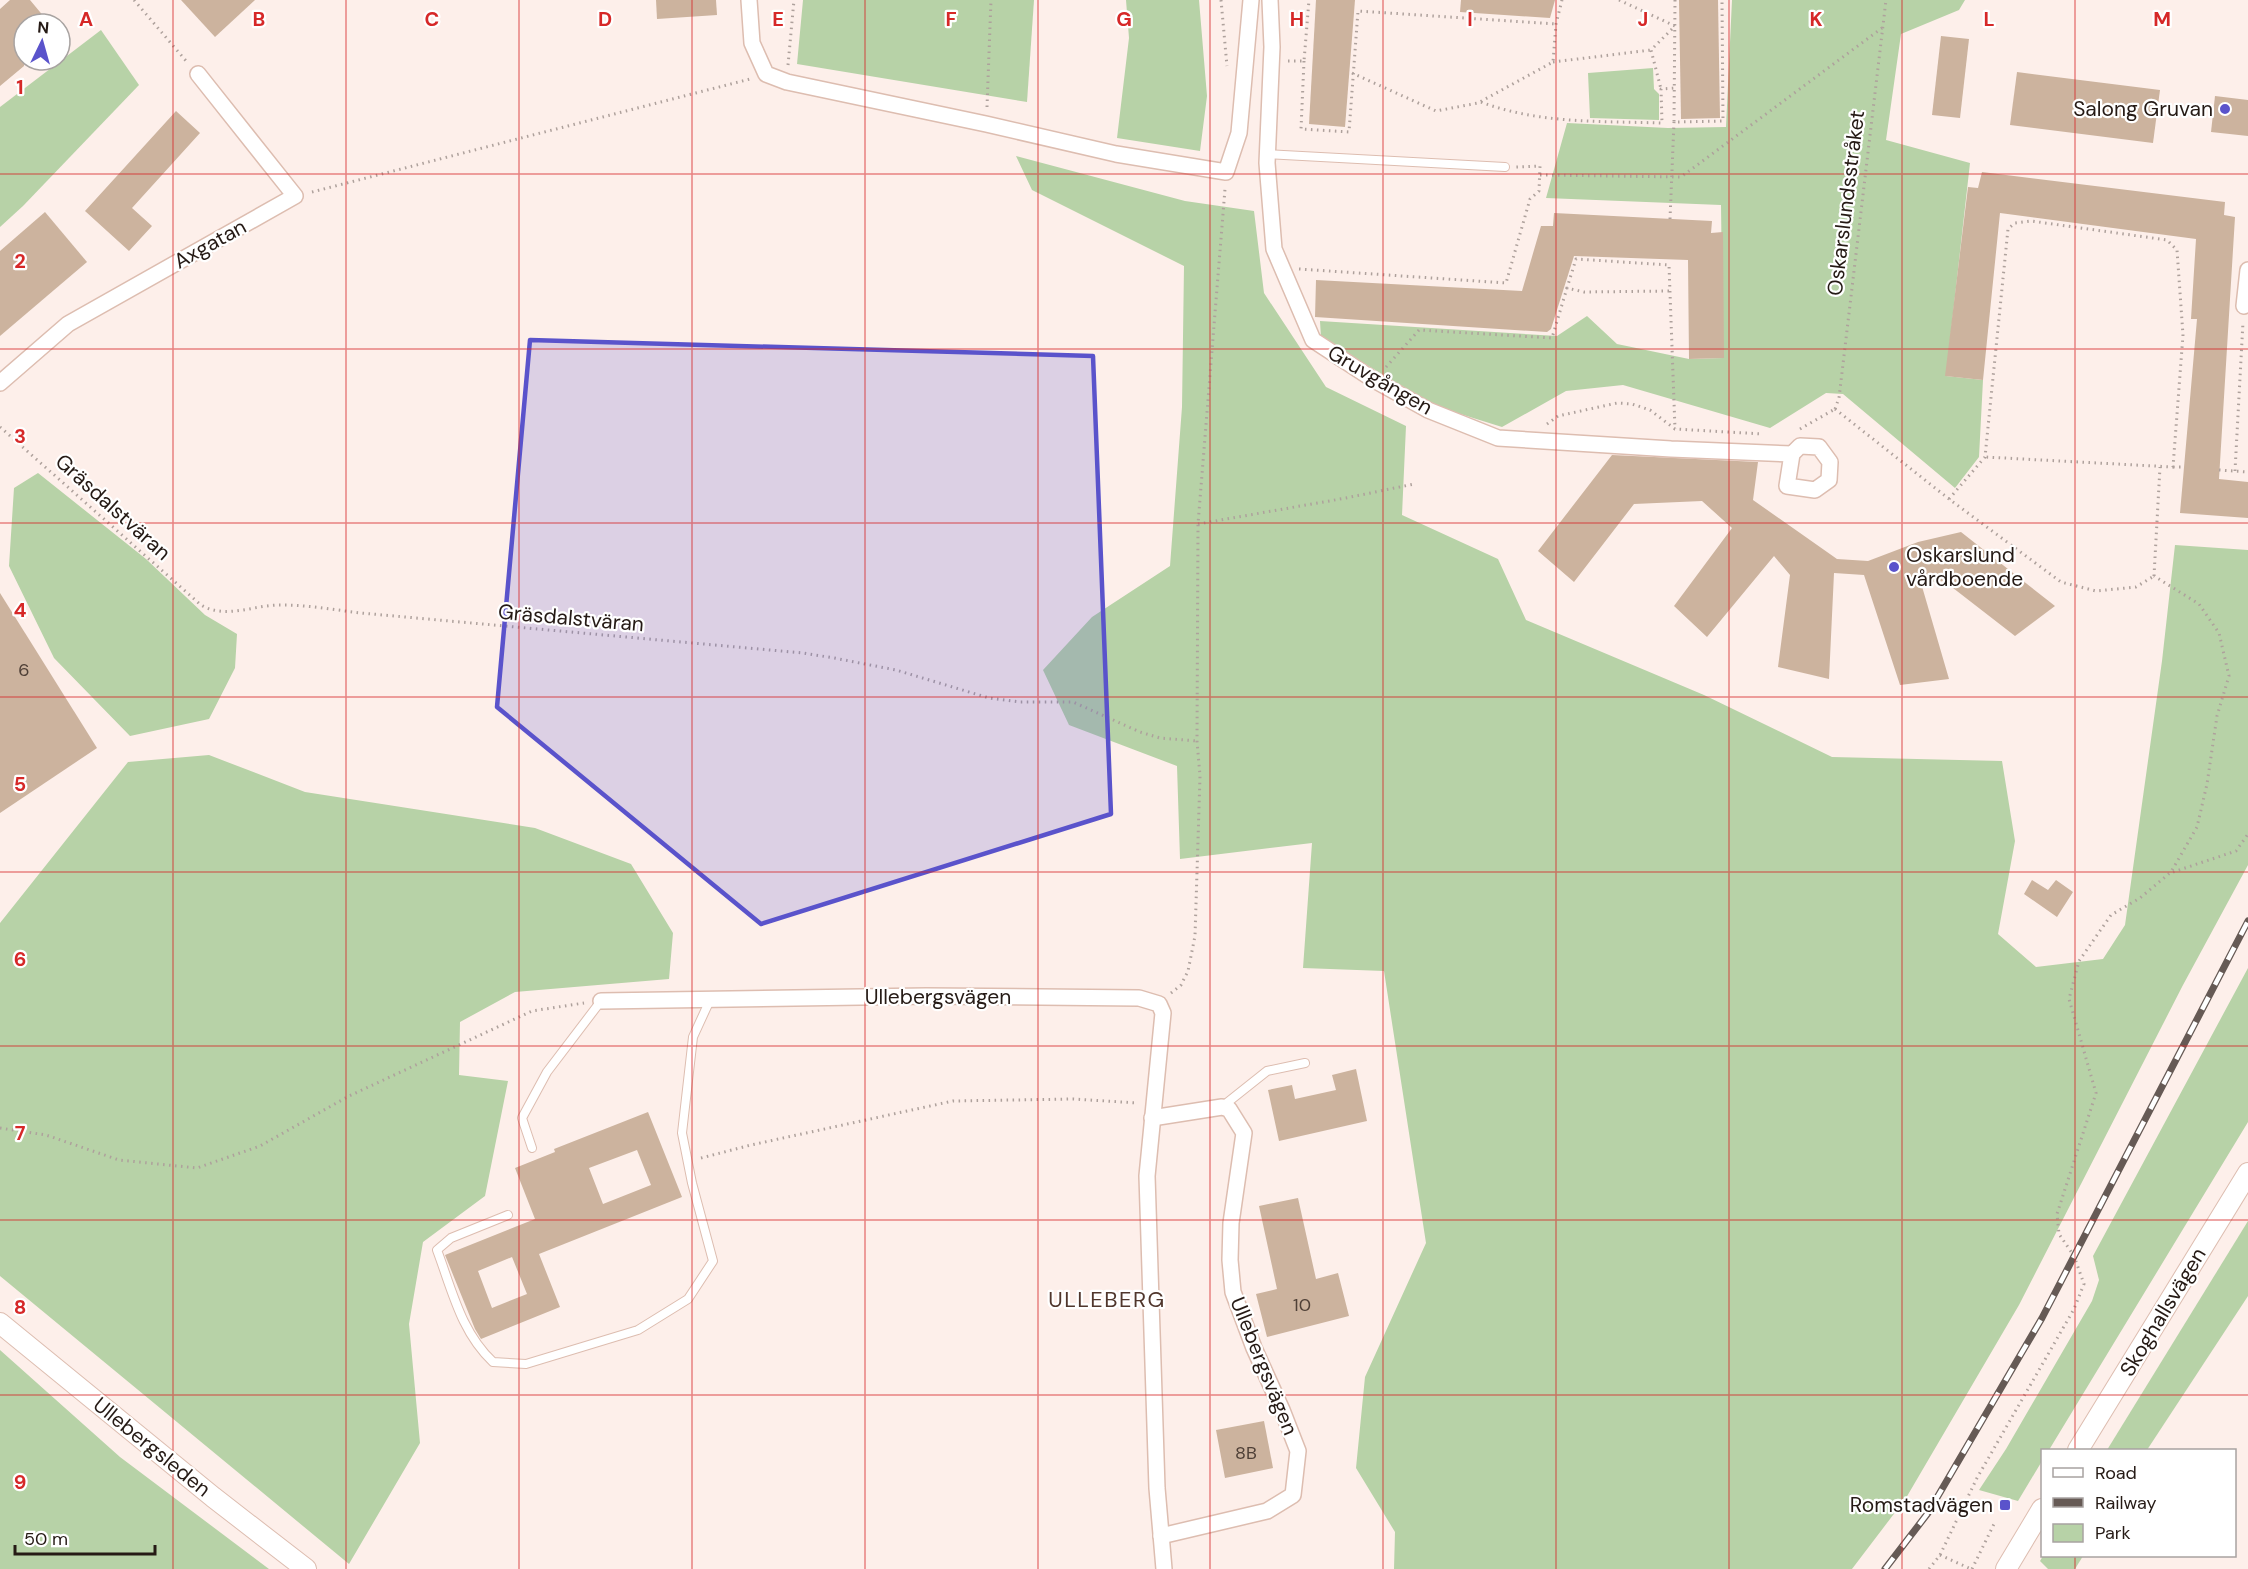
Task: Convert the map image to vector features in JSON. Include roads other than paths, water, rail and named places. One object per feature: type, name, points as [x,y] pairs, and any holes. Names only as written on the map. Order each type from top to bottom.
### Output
[{"type":"main road","name":"Skoghallsvägen","points":[[2079,1449],[2248,1173]]},
{"type":"main road","name":"Ullebergsleden","points":[[0,1323],[213,1497],[306,1569]]},
{"type":"main road","points":[[2006,1569],[2041,1512]]},
{"type":"street","points":[[749,0],[752,43],[766,74],[787,82],[1116,154],[1226,172],[1239,133],[1251,0]]},
{"type":"street","name":"Gruvgången","points":[[1270,0],[1268,154],[1274,249],[1313,340],[1374,380],[1428,410],[1498,438],[1792,453]]},
{"type":"street","name":"Axgatan","points":[[0,383],[68,324],[295,196],[198,74]]},
{"type":"street","points":[[2244,306],[2248,270]]},
{"type":"street","name":"Ullebergsvägen","points":[[601,1001],[926,996],[1139,998],[1159,1004],[1163,1012],[1153,1111]]},
{"type":"street","points":[[1164,1569],[1157,1488],[1147,1176],[1153,1111],[1222,1107]]},
{"type":"street","name":"Ullebergsvägen","points":[[1161,1536],[1267,1511],[1293,1495],[1298,1451],[1233,1292],[1230,1260],[1231,1223],[1244,1133],[1229,1109],[1222,1107]]},
{"type":"lane","points":[[1268,154],[1505,167]]},
{"type":"lane","points":[[508,1215],[451,1238],[437,1250],[465,1327],[479,1349],[493,1362],[526,1364],[638,1330],[688,1299],[713,1261],[682,1133],[693,1037],[711,998]]},
{"type":"lane","points":[[532,1148],[522,1118],[547,1072],[601,1001]]},
{"type":"lane","points":[[1222,1107],[1267,1071],[1305,1064]]},
{"type":"railway","points":[[1885,1569],[1928,1513],[2042,1318],[2248,921]]},
{"type":"place","name":"Salong Gruvan","points":[[2225,109]]},
{"type":"place","name":"Oskarslund vårdboende","points":[[1894,567]]},
{"type":"place","name":"Romstadvägen","points":[[2005,1505]]},
{"type":"district","name":"ULLEBERG","points":[[1107,1299]]}]
